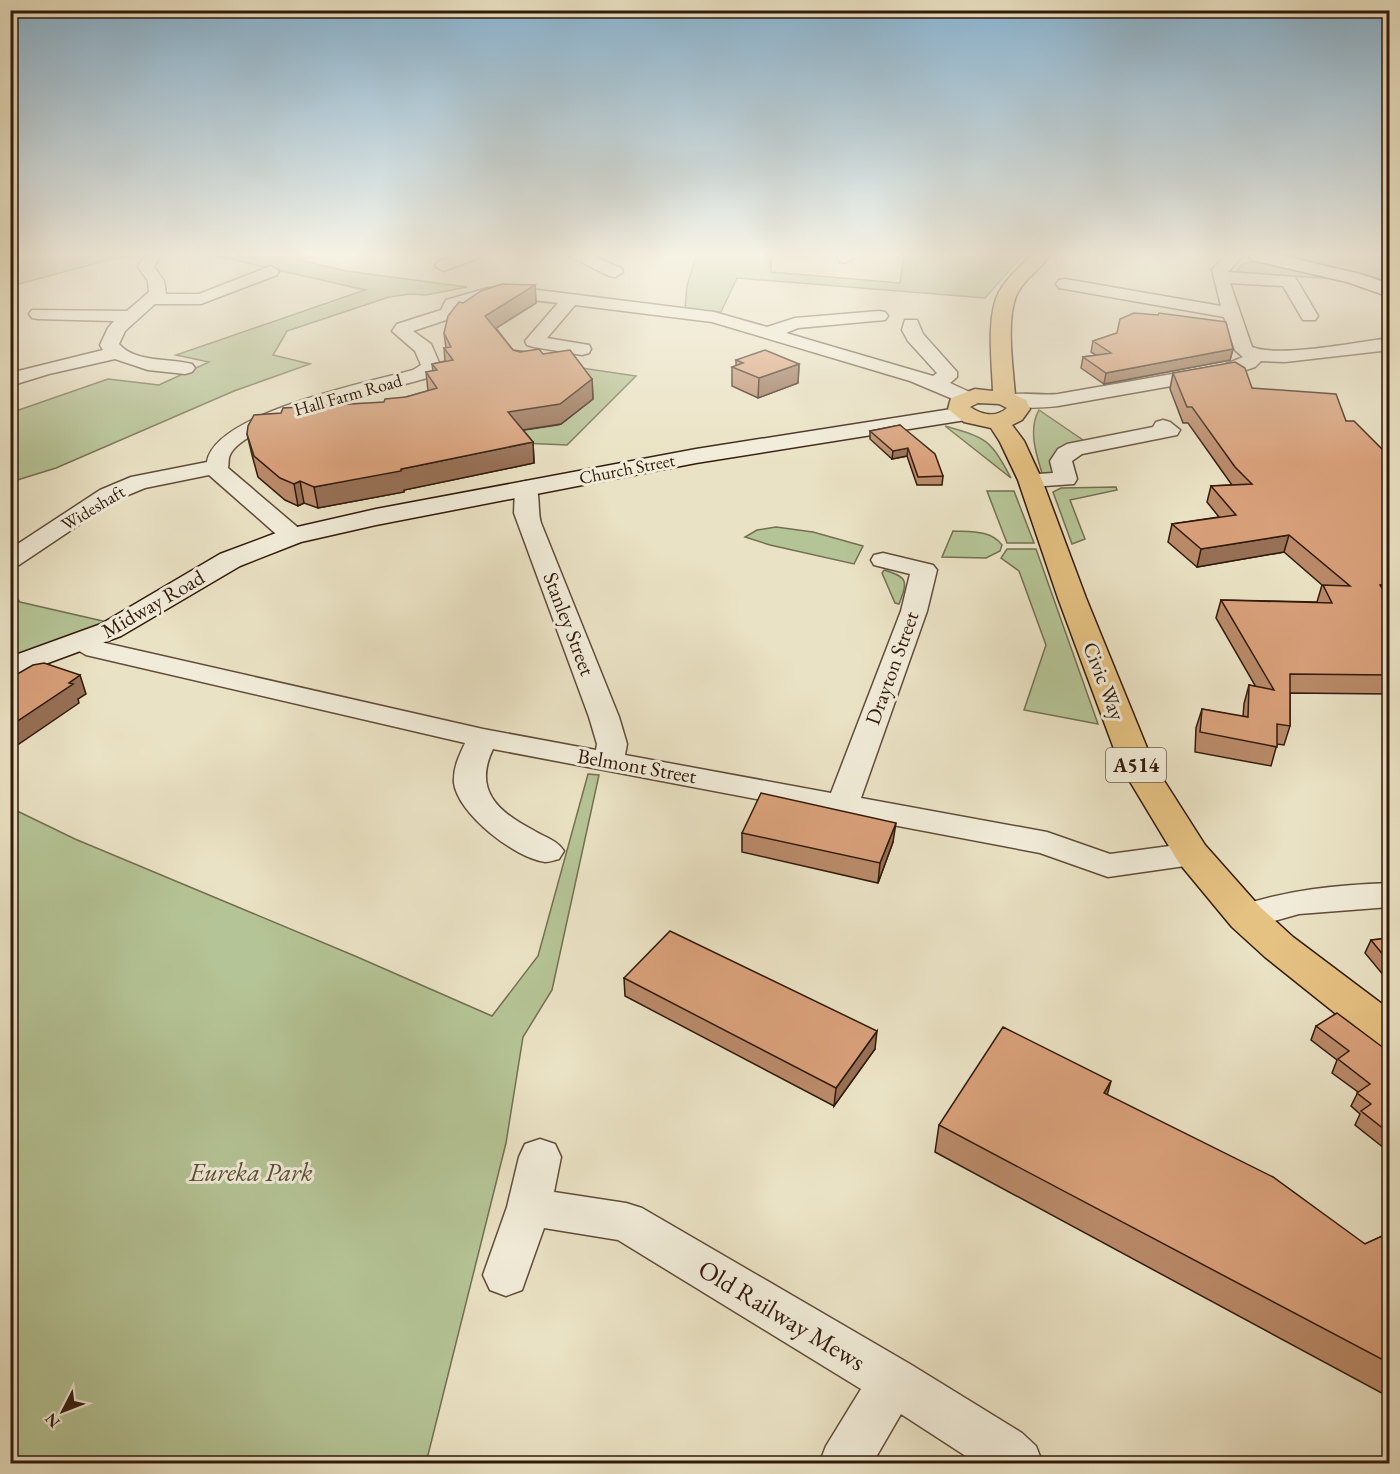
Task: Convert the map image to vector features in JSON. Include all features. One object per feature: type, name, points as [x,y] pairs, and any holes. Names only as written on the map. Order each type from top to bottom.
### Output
[{"type":"main road","points":[[1002,360],[968,403],[982,420],[1004,406],[1002,360],[1004,325]]},
{"type":"main road","name":"Church Street","points":[[293,536],[366,519],[968,403]]},
{"type":"main road","name":"Civic Way","points":[[1004,406],[1012,441],[1030,480],[1072,598],[1137,765],[1192,854],[1246,917],[1319,980],[1389,1033]]},
{"type":"main road","name":"Midway Road","points":[[10,668],[84,642],[137,616],[230,560],[293,536]]},
{"type":"street","points":[[121,325],[117,328],[109,345],[116,353],[159,366],[185,368]]},
{"type":"street","name":"Hall Farm Road","points":[[218,466],[220,452],[235,437],[261,423],[305,405],[420,374],[430,367],[424,348],[401,331],[413,325]]},
{"type":"street","points":[[548,325],[534,341],[582,349]]},
{"type":"street","points":[[742,325],[933,384],[968,403]]},
{"type":"street","points":[[768,333],[790,325]]},
{"type":"street","points":[[911,325],[915,337],[947,372],[947,377],[933,384]]},
{"type":"street","points":[[1235,325],[1244,350],[1252,359]]},
{"type":"street","points":[[1004,406],[1058,400],[1228,370],[1252,359],[1389,344]]},
{"type":"street","points":[[10,380],[44,369],[116,353]]},
{"type":"street","points":[[140,379],[159,366]]},
{"type":"street","points":[[1030,480],[1066,479],[1061,461],[1066,454],[1075,449],[1169,430],[1163,426]]},
{"type":"street","points":[[218,466],[217,470],[293,536]]},
{"type":"street","name":"Wideshaft","points":[[10,560],[108,495],[139,482],[218,466]]},
{"type":"street","name":"Stanley Street","points":[[526,488],[526,513],[529,523],[604,717],[612,744],[608,761]]},
{"type":"street","name":"Drayton Street","points":[[843,804],[914,611],[924,570],[884,560]]},
{"type":"street","name":"Belmont Street","points":[[84,642],[96,649],[483,738],[1047,843],[1108,866],[1192,854]]},
{"type":"street","points":[[483,738],[469,770],[476,799],[491,818],[514,835],[547,851]]},
{"type":"street","points":[[1246,917],[1274,906],[1300,900],[1389,895]]},
{"type":"street","points":[[506,1275],[529,1207],[540,1157]]},
{"type":"street","name":"Old Railway Mews","points":[[529,1207],[626,1222],[893,1381],[1004,1450],[1018,1464]]},
{"type":"street","points":[[844,1464],[893,1381]]},
{"type":"green space","points":[[264,325],[306,325],[287,331],[273,355],[310,364],[234,391],[56,468],[11,482],[10,413],[108,379],[159,385],[209,362],[176,355]]},
{"type":"green space","points":[[568,366],[636,376],[567,445],[520,443],[485,436],[559,425]]},
{"type":"green space","points":[[1039,410],[1086,442],[1054,474],[1042,473],[1036,450],[1034,425]]},
{"type":"green space","points":[[945,426],[979,437],[986,442],[998,455],[1011,478]]},
{"type":"green space","points":[[1116,487],[1117,490],[1070,500],[1085,539],[1072,544],[1053,492],[1061,488]]},
{"type":"green space","points":[[987,491],[1014,491],[1034,543],[1007,543]]},
{"type":"green space","points":[[776,527],[813,532],[863,546],[854,564],[745,537],[757,530]]},
{"type":"green space","points":[[953,531],[986,534],[1002,545],[1000,551],[986,558],[942,557]]},
{"type":"green space","points":[[1007,549],[1036,549],[1098,724],[1024,710],[1046,645],[1019,571],[1001,558]]},
{"type":"green space","points":[[884,570],[898,575],[904,581],[904,590],[899,604],[895,603],[882,573]]},
{"type":"green space","points":[[10,590],[20,602],[107,622],[11,658]]},
{"type":"green space","name":"Eureka Park","points":[[588,774],[599,775],[552,990],[523,1037],[506,1143],[426,1463],[11,1463],[11,808],[75,839],[492,1016],[538,956]]},
{"type":"building","points":[[446,325],[492,325],[513,350],[520,352],[539,349],[543,354],[570,350],[592,379],[560,404],[508,412],[533,442],[401,469],[401,471],[314,487],[300,481],[294,484],[280,478],[254,456],[247,434],[248,426],[254,415],[281,413],[283,408],[384,402],[385,399],[406,397],[437,388],[426,372],[437,370],[432,364],[453,360],[444,348],[451,347],[444,333]]},
{"type":"building","points":[[1119,325],[1227,325],[1233,349],[1106,373],[1083,357],[1111,353],[1093,341],[1117,333]]},
{"type":"building","points":[[765,350],[799,364],[759,378],[732,367],[743,363],[736,360]]},
{"type":"building","points":[[1235,362],[1245,368],[1252,388],[1336,394],[1346,421],[1354,421],[1389,456],[1389,583],[1380,585],[1389,599],[1389,675],[1290,674],[1290,726],[1277,724],[1277,747],[1200,732],[1202,709],[1248,717],[1249,685],[1274,690],[1221,600],[1332,603],[1323,585],[1350,586],[1289,535],[1201,549],[1172,524],[1236,515],[1211,486],[1252,484],[1235,467],[1192,407],[1187,407],[1173,373]]},
{"type":"building","points":[[900,425],[935,454],[943,476],[918,477],[908,448],[893,451],[870,431]]},
{"type":"building","points":[[44,663],[80,675],[69,683],[73,684],[10,726],[10,675],[14,676],[33,665]]},
{"type":"building","points":[[761,793],[896,823],[880,863],[742,833]]},
{"type":"building","points":[[670,931],[877,1031],[836,1088],[624,978]]},
{"type":"building","points":[[1389,938],[1389,962],[1371,940]]},
{"type":"building","points":[[1337,1013],[1389,1052],[1389,1133],[1361,1111],[1371,1104],[1357,1093],[1370,1084],[1338,1059],[1349,1051],[1316,1026]]},
{"type":"building","points":[[1003,1027],[1111,1081],[1104,1093],[1273,1177],[1365,1244],[1389,1233],[1389,1363],[939,1125]]}]
